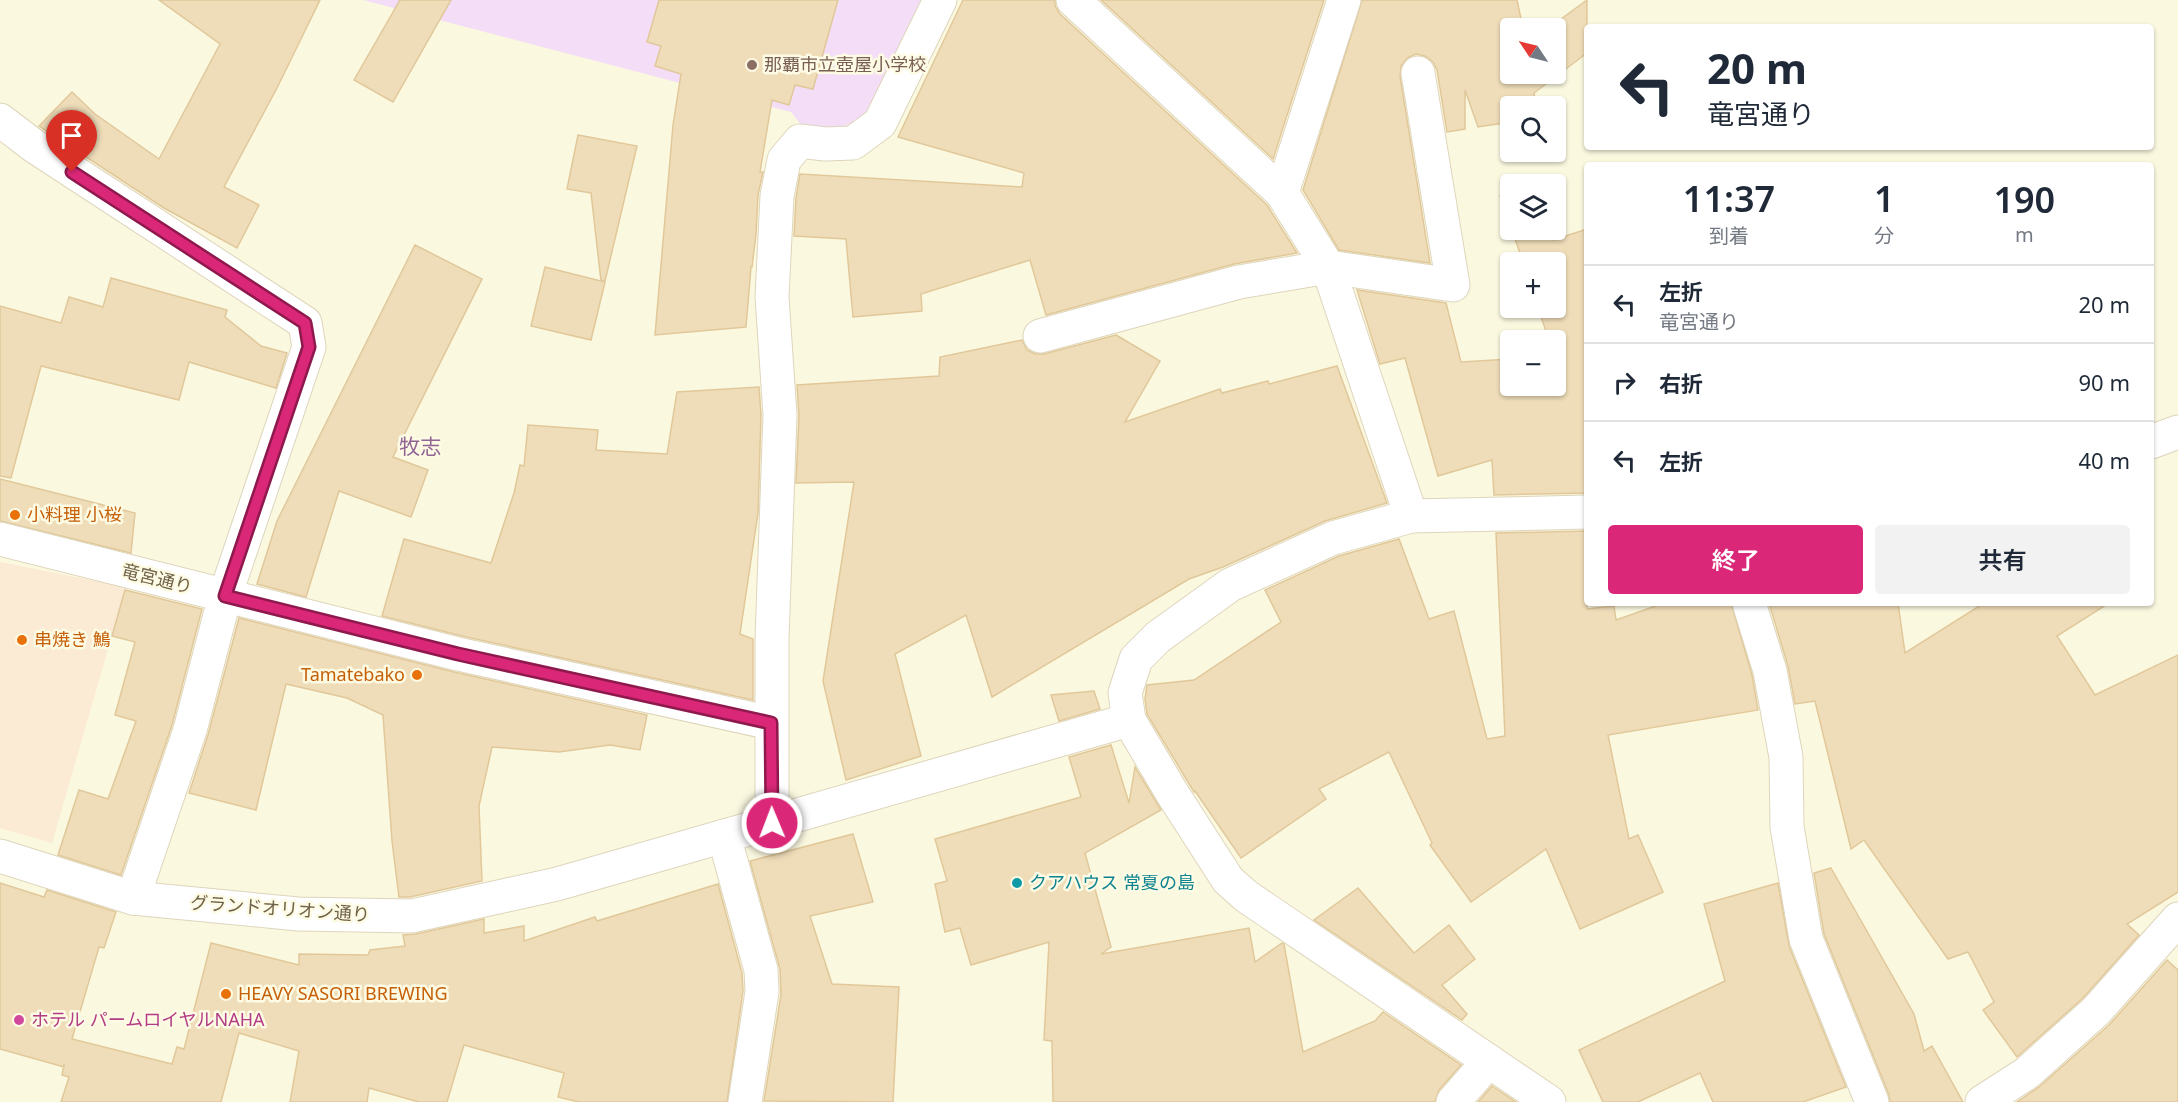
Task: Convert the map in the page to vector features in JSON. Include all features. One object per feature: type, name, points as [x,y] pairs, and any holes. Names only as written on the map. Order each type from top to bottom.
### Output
[{"type":"street","points":[[772,823],[771,723],[780,415],[772,297],[777,196],[784,160],[800,141],[825,144],[853,143],[880,123],[940,0]]},
{"type":"street","points":[[1072,0],[1282,193],[1328,267],[1411,516]]},
{"type":"street","points":[[1282,193],[1344,0]]},
{"type":"street","points":[[1040,336],[1239,282],[1328,267],[1453,285],[1418,73]]},
{"type":"street","points":[[0,120],[34,147],[305,323],[309,347],[225,596],[190,730],[134,898]]},
{"type":"street","points":[[2154,441],[2178,432]]},
{"type":"street","points":[[1549,1102],[1246,896],[1228,880],[1172,794],[1129,720],[1125,693],[1136,659],[1158,637],[1230,585],[1333,538],[1411,516],[1584,512]]},
{"type":"street","name":"竜宮通り","points":[[0,539],[458,654],[771,723]]},
{"type":"street","points":[[1750,606],[1770,671],[1786,757],[1787,827],[1806,939],[1872,1102]]},
{"type":"street","name":"グランドオリオン通り","points":[[0,856],[134,898],[298,914],[412,916],[557,885],[1129,720]]},
{"type":"street","points":[[724,836],[761,970],[762,992],[745,1102]]},
{"type":"street","points":[[1982,1102],[2027,1073],[2096,1011],[2166,943],[2178,919]]},
{"type":"street","points":[[1453,1102],[1489,1062]]},
{"type":"shaded area","name":"那覇市立壺屋小学校","points":[[363,0],[926,0],[864,118],[832,131],[802,126],[791,112]]},
{"type":"shaded area","points":[[0,562],[126,587],[52,843],[0,828]]},
{"type":"building","points":[[159,0],[320,0],[277,88],[224,187],[259,205],[237,248],[164,208],[39,126],[72,92],[95,114],[159,159],[220,44]]},
{"type":"building","points":[[400,0],[451,0],[393,102],[354,80]]},
{"type":"building","points":[[659,0],[838,0],[813,89],[795,85],[789,105],[772,100],[760,172],[763,172],[758,195],[746,327],[655,335],[673,125],[681,74],[655,66],[661,46],[647,42]]},
{"type":"building","points":[[963,0],[1055,0],[1055,6],[1060,14],[1267,205],[1297,253],[1234,264],[1046,315],[1030,260],[921,294],[922,311],[853,317],[846,239],[794,236],[800,174],[1022,187],[1024,173],[898,137]]},
{"type":"building","points":[[1101,0],[1324,0],[1273,159]]},
{"type":"building","points":[[1362,0],[1517,0],[1521,18],[1500,18],[1500,84],[1546,84],[1534,93],[1534,96],[1500,96],[1500,124],[1478,127],[1465,90],[1465,129],[1447,132],[1437,70],[1433,62],[1425,56],[1416,54],[1407,58],[1401,66],[1400,76],[1430,263],[1339,250],[1303,190]]},
{"type":"building","points":[[1587,0],[1587,24],[1584,24],[1584,55],[1566,69],[1566,18],[1563,18]]},
{"type":"building","points":[[578,135],[637,146],[605,281],[601,281],[591,193],[567,189]]},
{"type":"building","points":[[1584,230],[1584,493],[1494,495],[1492,460],[1438,476],[1405,358],[1380,364],[1357,290],[1446,303],[1461,362],[1500,360],[1500,396],[1566,396],[1566,330],[1546,330],[1541,318],[1566,318],[1566,252],[1520,252],[1515,240],[1566,240],[1566,236]]},
{"type":"building","points":[[415,245],[482,279],[393,457],[428,470],[411,517],[339,491],[306,597],[257,584],[277,521]]},
{"type":"building","points":[[545,267],[605,282],[591,340],[531,326]]},
{"type":"building","points":[[111,278],[227,310],[225,317],[261,346],[287,353],[276,388],[189,362],[179,400],[41,366],[11,478],[0,476],[0,306],[61,323],[69,297],[103,307]]},
{"type":"building","points":[[1116,335],[1160,361],[1125,422],[1220,389],[1222,393],[1268,381],[1269,384],[1337,366],[1387,503],[1325,521],[1223,567],[1189,579],[992,697],[966,615],[895,654],[921,756],[846,780],[823,681],[854,482],[796,483],[799,416],[797,385],[939,376],[940,357],[1022,340],[1027,350],[1035,354],[1044,354]]},
{"type":"building","points":[[759,387],[761,415],[758,513],[740,634],[753,639],[753,700],[462,636],[382,616],[404,539],[491,563],[514,493],[520,465],[524,466],[528,425],[598,430],[596,450],[667,454],[677,392]]},
{"type":"building","points":[[0,479],[135,513],[131,553],[0,521]]},
{"type":"building","points":[[1584,531],[1584,606],[1587,606],[1587,609],[1614,606],[1616,620],[1656,606],[1732,606],[1752,675],[1758,710],[1608,735],[1629,839],[1638,835],[1663,892],[1580,929],[1546,849],[1471,902],[1430,845],[1432,843],[1389,752],[1319,789],[1326,799],[1241,858],[1194,792],[1147,714],[1145,699],[1147,685],[1194,680],[1281,622],[1265,590],[1339,556],[1399,539],[1429,619],[1454,611],[1487,739],[1505,736],[1496,533]]},
{"type":"building","points":[[125,590],[202,609],[172,725],[121,875],[58,855],[79,790],[108,799],[136,721],[115,715],[135,642],[112,636]]},
{"type":"building","points":[[1770,606],[1898,606],[1905,653],[1979,606],[2104,606],[2057,636],[2095,695],[2178,655],[2178,892],[2127,924],[2139,935],[2083,998],[2017,1057],[1983,1010],[1994,1002],[1968,952],[1948,959],[1864,840],[1851,849],[1815,701],[1795,704],[1788,666]]},
{"type":"building","points":[[239,618],[454,672],[647,715],[640,750],[610,745],[559,752],[492,747],[479,806],[482,881],[410,897],[399,897],[392,841],[383,715],[347,698],[286,684],[256,810],[189,793],[208,735]]},
{"type":"building","points":[[1094,691],[1100,709],[1059,721],[1051,695]]},
{"type":"building","points":[[1111,745],[1129,803],[1135,767],[1161,810],[1085,853],[1111,947],[1101,954],[1249,928],[1255,962],[1282,943],[1284,944],[1303,1052],[1375,1021],[1383,1012],[1461,1065],[1439,1090],[1435,1102],[1053,1102],[1052,1041],[1044,1040],[1049,942],[971,965],[960,928],[945,932],[935,884],[947,881],[935,839],[1081,797],[1069,757]]},
{"type":"building","points":[[853,834],[873,902],[810,916],[832,984],[899,987],[893,1102],[764,1101],[781,995],[780,969],[750,861]]},
{"type":"building","points":[[1831,868],[1914,1014],[1924,1051],[1932,1046],[1963,1102],[1890,1102],[1824,934],[1814,873]]},
{"type":"building","points":[[0,883],[44,897],[47,890],[116,912],[104,948],[99,947],[72,1039],[172,1064],[177,1047],[184,1049],[211,943],[299,965],[299,954],[368,955],[370,950],[405,946],[403,935],[484,919],[484,933],[524,926],[524,941],[595,917],[597,921],[718,884],[742,973],[743,991],[727,1102],[579,1102],[558,1097],[564,1073],[464,1045],[447,1102],[419,1102],[369,1088],[367,1102],[290,1102],[299,1051],[239,1033],[221,1102],[61,1102],[69,1077],[62,1075],[63,1067],[0,1049]]},
{"type":"building","points":[[1778,883],[1789,946],[1846,1087],[1803,1102],[1713,1102],[1700,1073],[1638,1102],[1603,1102],[1579,1050],[1725,981],[1704,904]]},
{"type":"building","points":[[1358,888],[1414,953],[1449,925],[1475,959],[1442,985],[1467,1014],[1462,1020],[1314,920]]},
{"type":"building","points":[[2167,960],[2178,970],[2178,1102],[2017,1102],[2039,1087],[2109,1025]]},
{"type":"building","points":[[1492,1086],[1516,1102],[1478,1102]]},
{"type":"place","name":"那覇市立壺屋小学校","points":[[752,65]]},
{"type":"place","name":"小料理 小桜","points":[[15,515]]},
{"type":"place","name":"串焼き 鷠","points":[[22,640]]},
{"type":"place","name":"Tamatebako","points":[[417,675]]},
{"type":"place","name":"クアハウス 常夏の島","points":[[1017,883]]},
{"type":"place","name":"HEAVY SASORI BREWING","points":[[226,994]]},
{"type":"place","name":"ホテル パームロイヤルNAHA","points":[[19,1020]]},
{"type":"district","name":"牧志","points":[[420,447]]},
{"type":"route","points":[[72,172],[305,323],[309,347],[225,596],[458,654],[771,723],[772,823]]}]
